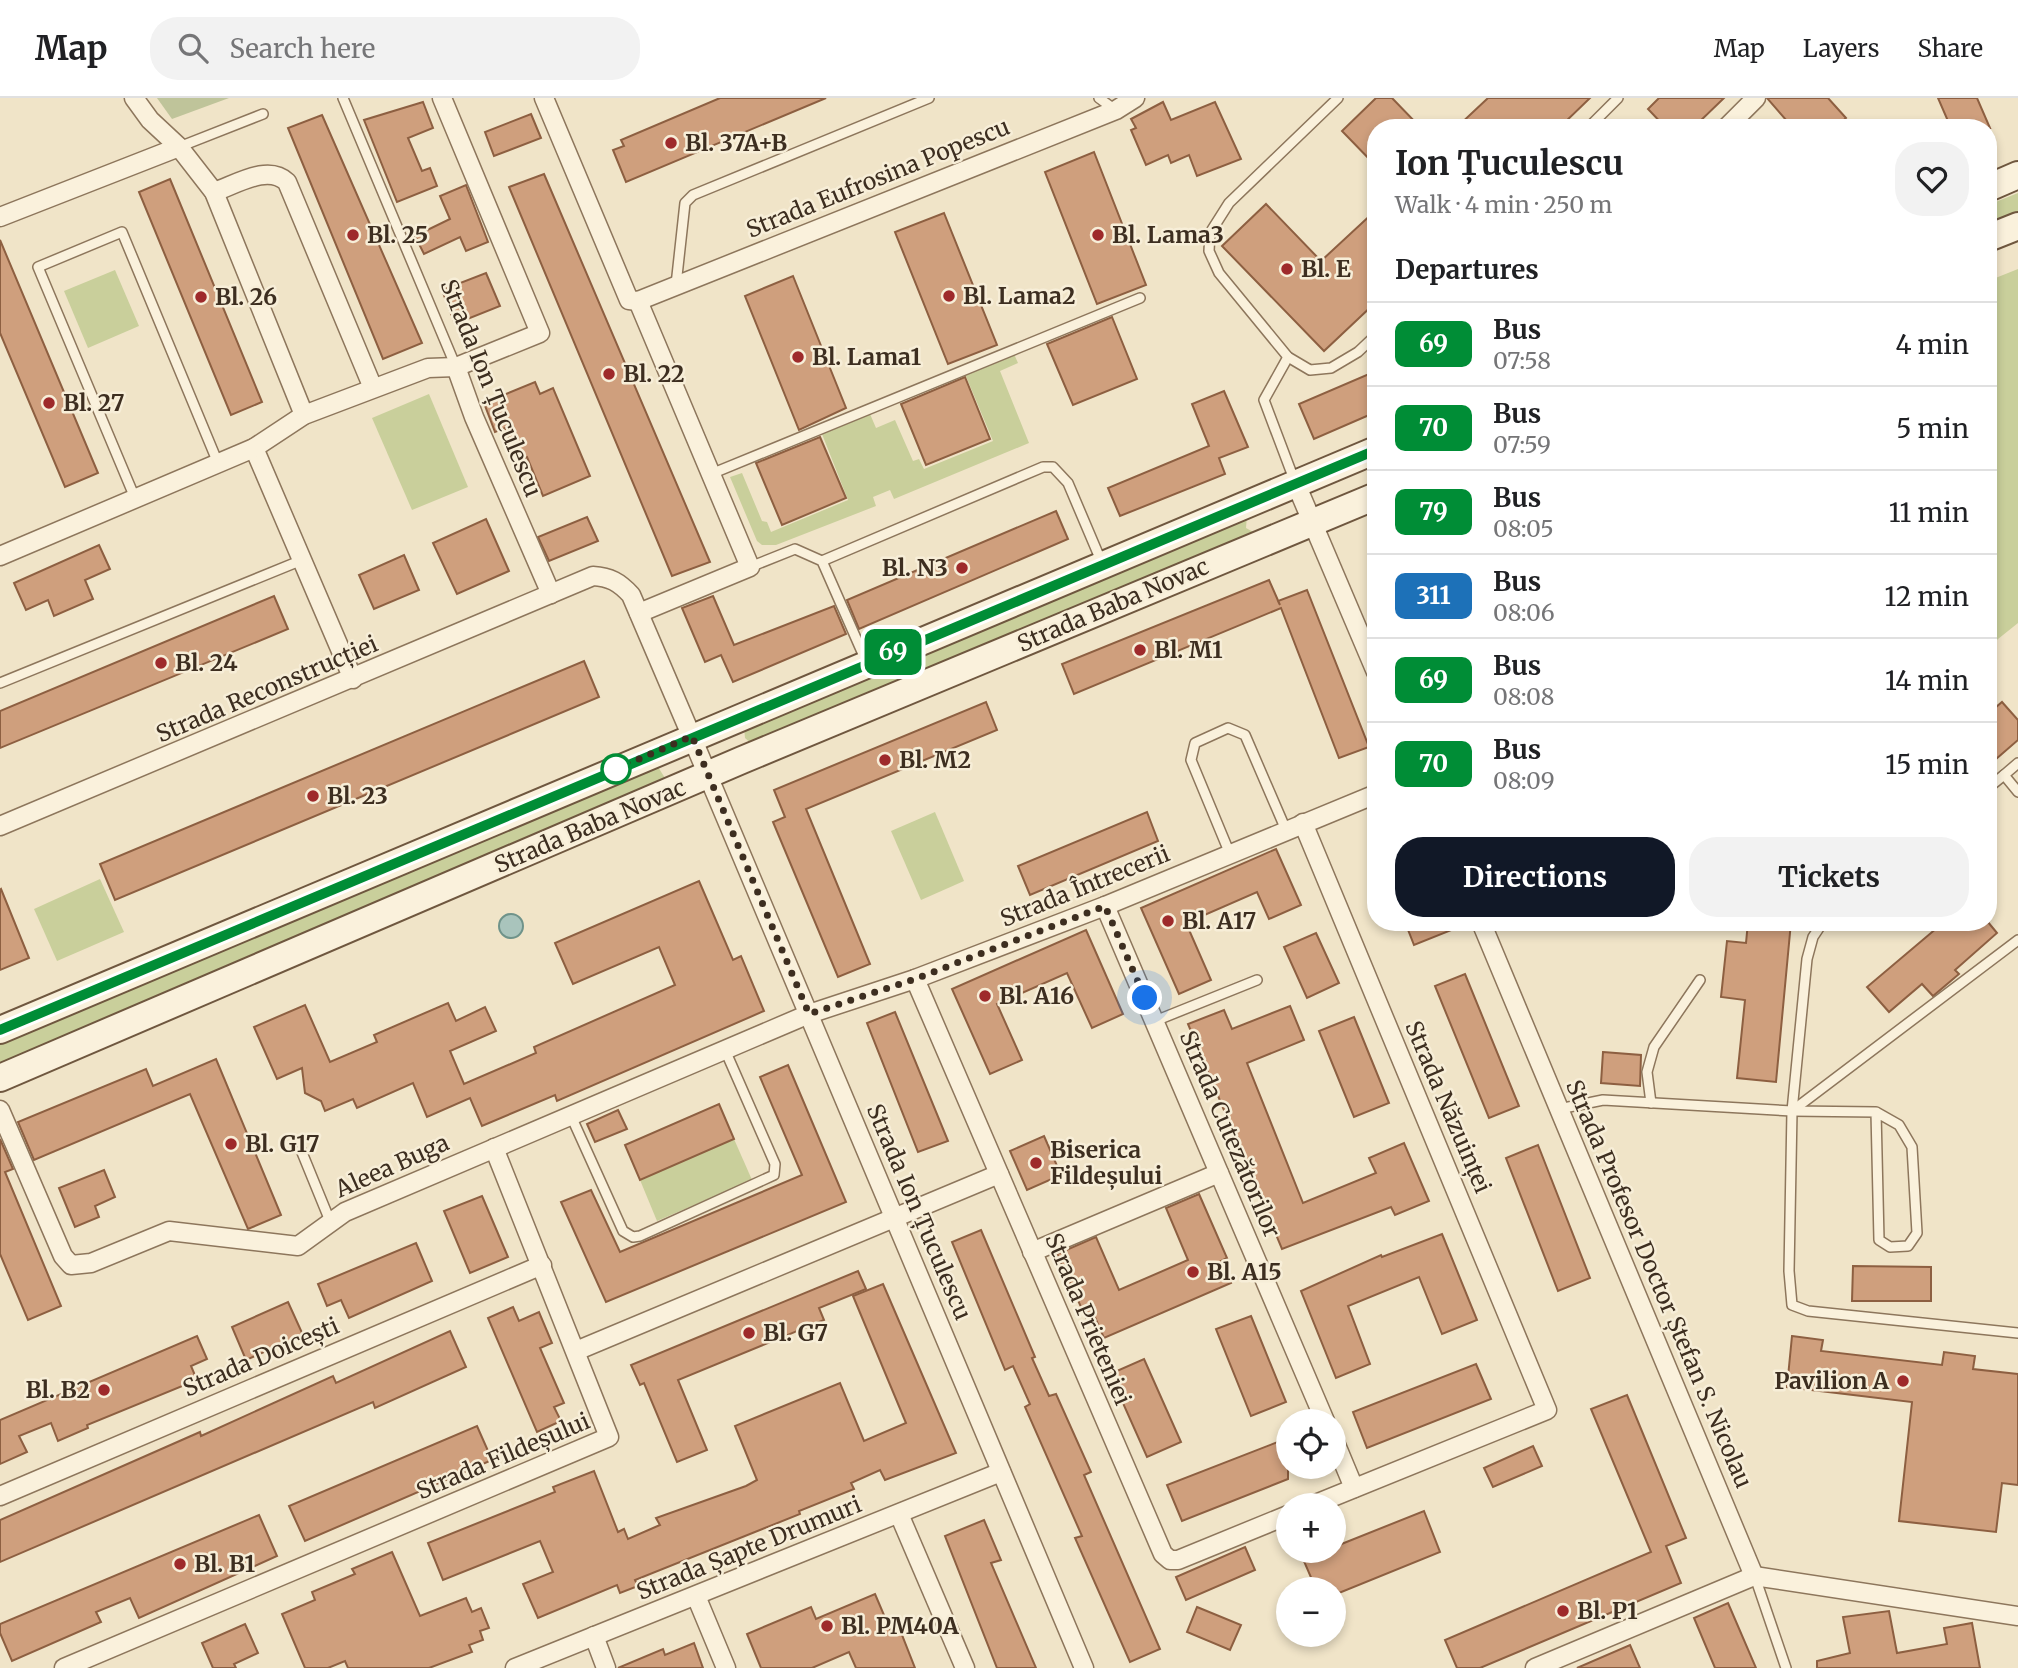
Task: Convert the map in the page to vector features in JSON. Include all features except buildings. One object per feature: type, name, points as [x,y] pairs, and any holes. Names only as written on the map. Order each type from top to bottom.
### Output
[{"type":"main road","points":[[1997,184],[2018,175]]},
{"type":"main road","points":[[1997,234],[2018,226]]},
{"type":"main road","name":"Strada Baba Novac","points":[[0,1030],[692,736],[1367,454]]},
{"type":"main road","name":"Strada Baba Novac","points":[[0,1078],[708,775],[1367,500]]},
{"type":"street","points":[[134,98],[150,120],[179,147],[214,192],[304,415]]},
{"type":"street","points":[[0,556],[254,449],[304,415],[428,368],[456,367],[540,333],[442,98]]},
{"type":"street","points":[[544,98],[629,300],[638,301],[750,567],[639,612]]},
{"type":"street","name":"Strada Eufrosina Popescu","points":[[638,301],[1116,110],[1135,98]]},
{"type":"street","points":[[1735,119],[1756,98]]},
{"type":"street","points":[[0,217],[179,147]]},
{"type":"street","points":[[214,192],[269,173],[279,174],[287,182],[373,388]]},
{"type":"street","name":"Strada Ion Țuculescu","points":[[456,367],[474,417],[551,594]]},
{"type":"street","points":[[254,449],[353,680]]},
{"type":"street","points":[[1296,484],[1367,651]]},
{"type":"street","points":[[551,594],[593,576],[605,577],[622,585],[631,594],[692,736]]},
{"type":"street","name":"Strada Reconstrucției","points":[[0,826],[353,680],[551,594]]},
{"type":"street","name":"Strada Ion Țuculescu","points":[[692,736],[1084,1668]]},
{"type":"street","name":"Strada Întrecerii","points":[[809,1014],[915,979],[1105,906],[1367,798]]},
{"type":"street","name":"Strada Năzuinței","points":[[1295,827],[1547,1410],[1354,1488]]},
{"type":"street","name":"Strada Cutezătorilor","points":[[1105,906],[1320,1409]]},
{"type":"street","name":"Strada Profesor Doctor Ștefan S. Nicolau","points":[[1485,931],[1754,1576]]},
{"type":"street","name":"Strada Prieteniei","points":[[915,979],[1163,1554],[1170,1560],[1178,1560],[1276,1520]]},
{"type":"street","name":"Aleea Buga","points":[[0,1110],[63,1256],[71,1265],[92,1263],[169,1231],[298,1247],[311,1240],[330,1221],[809,1014]]},
{"type":"street","points":[[494,1148],[576,1351],[999,1174]]},
{"type":"street","points":[[1032,1252],[1219,1173]]},
{"type":"street","name":"Strada Doicești","points":[[0,1496],[542,1265]]},
{"type":"street","name":"Strada Fildeșului","points":[[64,1668],[609,1437],[576,1351]]},
{"type":"street","points":[[1342,1493],[1354,1488],[1346,1469]]},
{"type":"street","name":"Strada Șapte Drumuri","points":[[515,1668],[1001,1472]]},
{"type":"street","points":[[899,1514],[965,1668]]},
{"type":"street","points":[[1535,1668],[1754,1576],[2018,1616]]},
{"type":"street","points":[[696,1595],[726,1668]]},
{"type":"street","points":[[594,1636],[606,1668]]},
{"type":"lane","name":"Strada Ion Țuculescu","points":[[343,98],[456,367]]},
{"type":"lane","points":[[676,285],[685,203],[693,195],[929,98]]},
{"type":"lane","points":[[1099,98],[1116,110]]},
{"type":"lane","points":[[1338,98],[1229,203],[1210,233],[1209,251],[1219,273],[1288,357],[1310,370],[1321,371],[1358,352],[1367,344]]},
{"type":"lane","points":[[1597,119],[1618,98]]},
{"type":"lane","points":[[179,147],[263,114]]},
{"type":"lane","points":[[135,499],[38,267],[122,232],[218,463]]},
{"type":"lane","points":[[710,474],[1140,298]]},
{"type":"lane","points":[[1288,357],[1264,400],[1296,484]]},
{"type":"lane","points":[[822,561],[1043,467],[1053,467],[1063,474],[1102,565]]},
{"type":"lane","points":[[750,567],[795,549],[822,561],[867,663]]},
{"type":"lane","points":[[0,683],[302,559]]},
{"type":"lane","points":[[1230,854],[1191,760],[1195,743],[1228,728],[1245,736],[1295,827]]},
{"type":"lane","points":[[1997,781],[2018,763]]},
{"type":"lane","points":[[2004,775],[2018,792]]},
{"type":"lane","points":[[1817,931],[1807,959],[1792,1111],[1789,1271],[1792,1305],[1808,1311],[2018,1333]]},
{"type":"lane","points":[[1792,1111],[2018,940]]},
{"type":"lane","points":[[1155,1021],[1257,980]]},
{"type":"lane","points":[[1651,1103],[1647,1072],[1654,1047],[1700,980]]},
{"type":"lane","points":[[572,1116],[623,1231],[633,1237],[640,1237],[774,1175],[775,1164],[725,1050]]},
{"type":"lane","points":[[1559,1109],[1603,1100],[1792,1111],[1876,1112],[1899,1125],[1912,1147],[1917,1233],[1908,1246],[1890,1247],[1879,1240],[1876,1112]]},
{"type":"lane","points":[[301,1150],[330,1221]]},
{"type":"lane","name":"Strada Profesor Doctor Ștefan S. Nicolau","points":[[1754,1576],[1786,1668]]},
{"type":"green space","points":[[157,98],[229,98],[172,119]]},
{"type":"green space","points":[[2018,193],[2018,212],[1997,221],[1997,201]]},
{"type":"green space","points":[[2018,269],[2018,623],[1997,640],[1997,277]]},
{"type":"green space","points":[[115,270],[139,326],[88,348],[64,291]]},
{"type":"green space","points":[[1014,354],[1018,363],[1000,371],[1029,443],[894,499],[890,490],[873,497],[876,506],[776,545],[762,545],[757,541],[730,477],[742,473],[762,521],[767,522],[771,532],[848,500],[822,434],[870,414],[876,428],[895,420],[913,461],[919,459],[924,469],[993,441],[965,374]]},
{"type":"green space","points":[[429,394],[468,487],[412,510],[372,418]]},
{"type":"green space","points":[[1247,515],[1246,528],[1255,533],[753,745],[745,738],[744,727]]},
{"type":"green space","points":[[658,767],[665,778],[662,785],[0,1066],[0,1044]]},
{"type":"green space","points":[[935,812],[964,881],[921,900],[891,831]]},
{"type":"green space","points":[[100,879],[124,932],[57,961],[34,909]]},
{"type":"green space","points":[[734,1139],[752,1180],[657,1221],[640,1180]]},
{"type":"water","points":[[511,914],[520,917],[523,926],[520,935],[511,938],[502,935],[499,926],[502,917]]},
{"type":"bus line","name":"69","points":[[0,1030],[1367,454]]},
{"type":"place","name":"Bl. 37A+B","points":[[671,143]]},
{"type":"place","name":"Bl. 25","points":[[353,235]]},
{"type":"place","name":"Bl. Lama3","points":[[1098,235]]},
{"type":"place","name":"Bl. E","points":[[1287,269]]},
{"type":"place","name":"Bl. Lama2","points":[[949,296]]},
{"type":"place","name":"Bl. 26","points":[[201,297]]},
{"type":"place","name":"Bl. Lama1","points":[[798,357]]},
{"type":"place","name":"Bl. 22","points":[[609,374]]},
{"type":"place","name":"Bl. 27","points":[[49,403]]},
{"type":"place","name":"Bl. N3","points":[[962,568]]},
{"type":"place","name":"Bl. M1","points":[[1140,650]]},
{"type":"place","name":"Bl. 24","points":[[161,663]]},
{"type":"place","name":"Bl. M2","points":[[885,760]]},
{"type":"place","name":"Bl. 23","points":[[313,796]]},
{"type":"place","name":"Bl. A17","points":[[1168,921]]},
{"type":"place","name":"Bl. A16","points":[[985,996]]},
{"type":"place","name":"Bl. G17","points":[[231,1144]]},
{"type":"place","name":"Biserica Fildeșului","points":[[1036,1163]]},
{"type":"place","name":"Bl. A15","points":[[1193,1272]]},
{"type":"place","name":"Bl. G7","points":[[749,1333]]},
{"type":"place","name":"Pavilion A","points":[[1903,1381]]},
{"type":"place","name":"Bl. B2","points":[[104,1390]]},
{"type":"place","name":"Bl. B1","points":[[180,1564]]},
{"type":"place","name":"Bl. P1","points":[[1563,1611]]},
{"type":"place","name":"Bl. PM40A","points":[[827,1626]]},
{"type":"route","points":[[616,769],[692,736],[809,1014],[915,979],[1105,906],[1145,998]]}]
